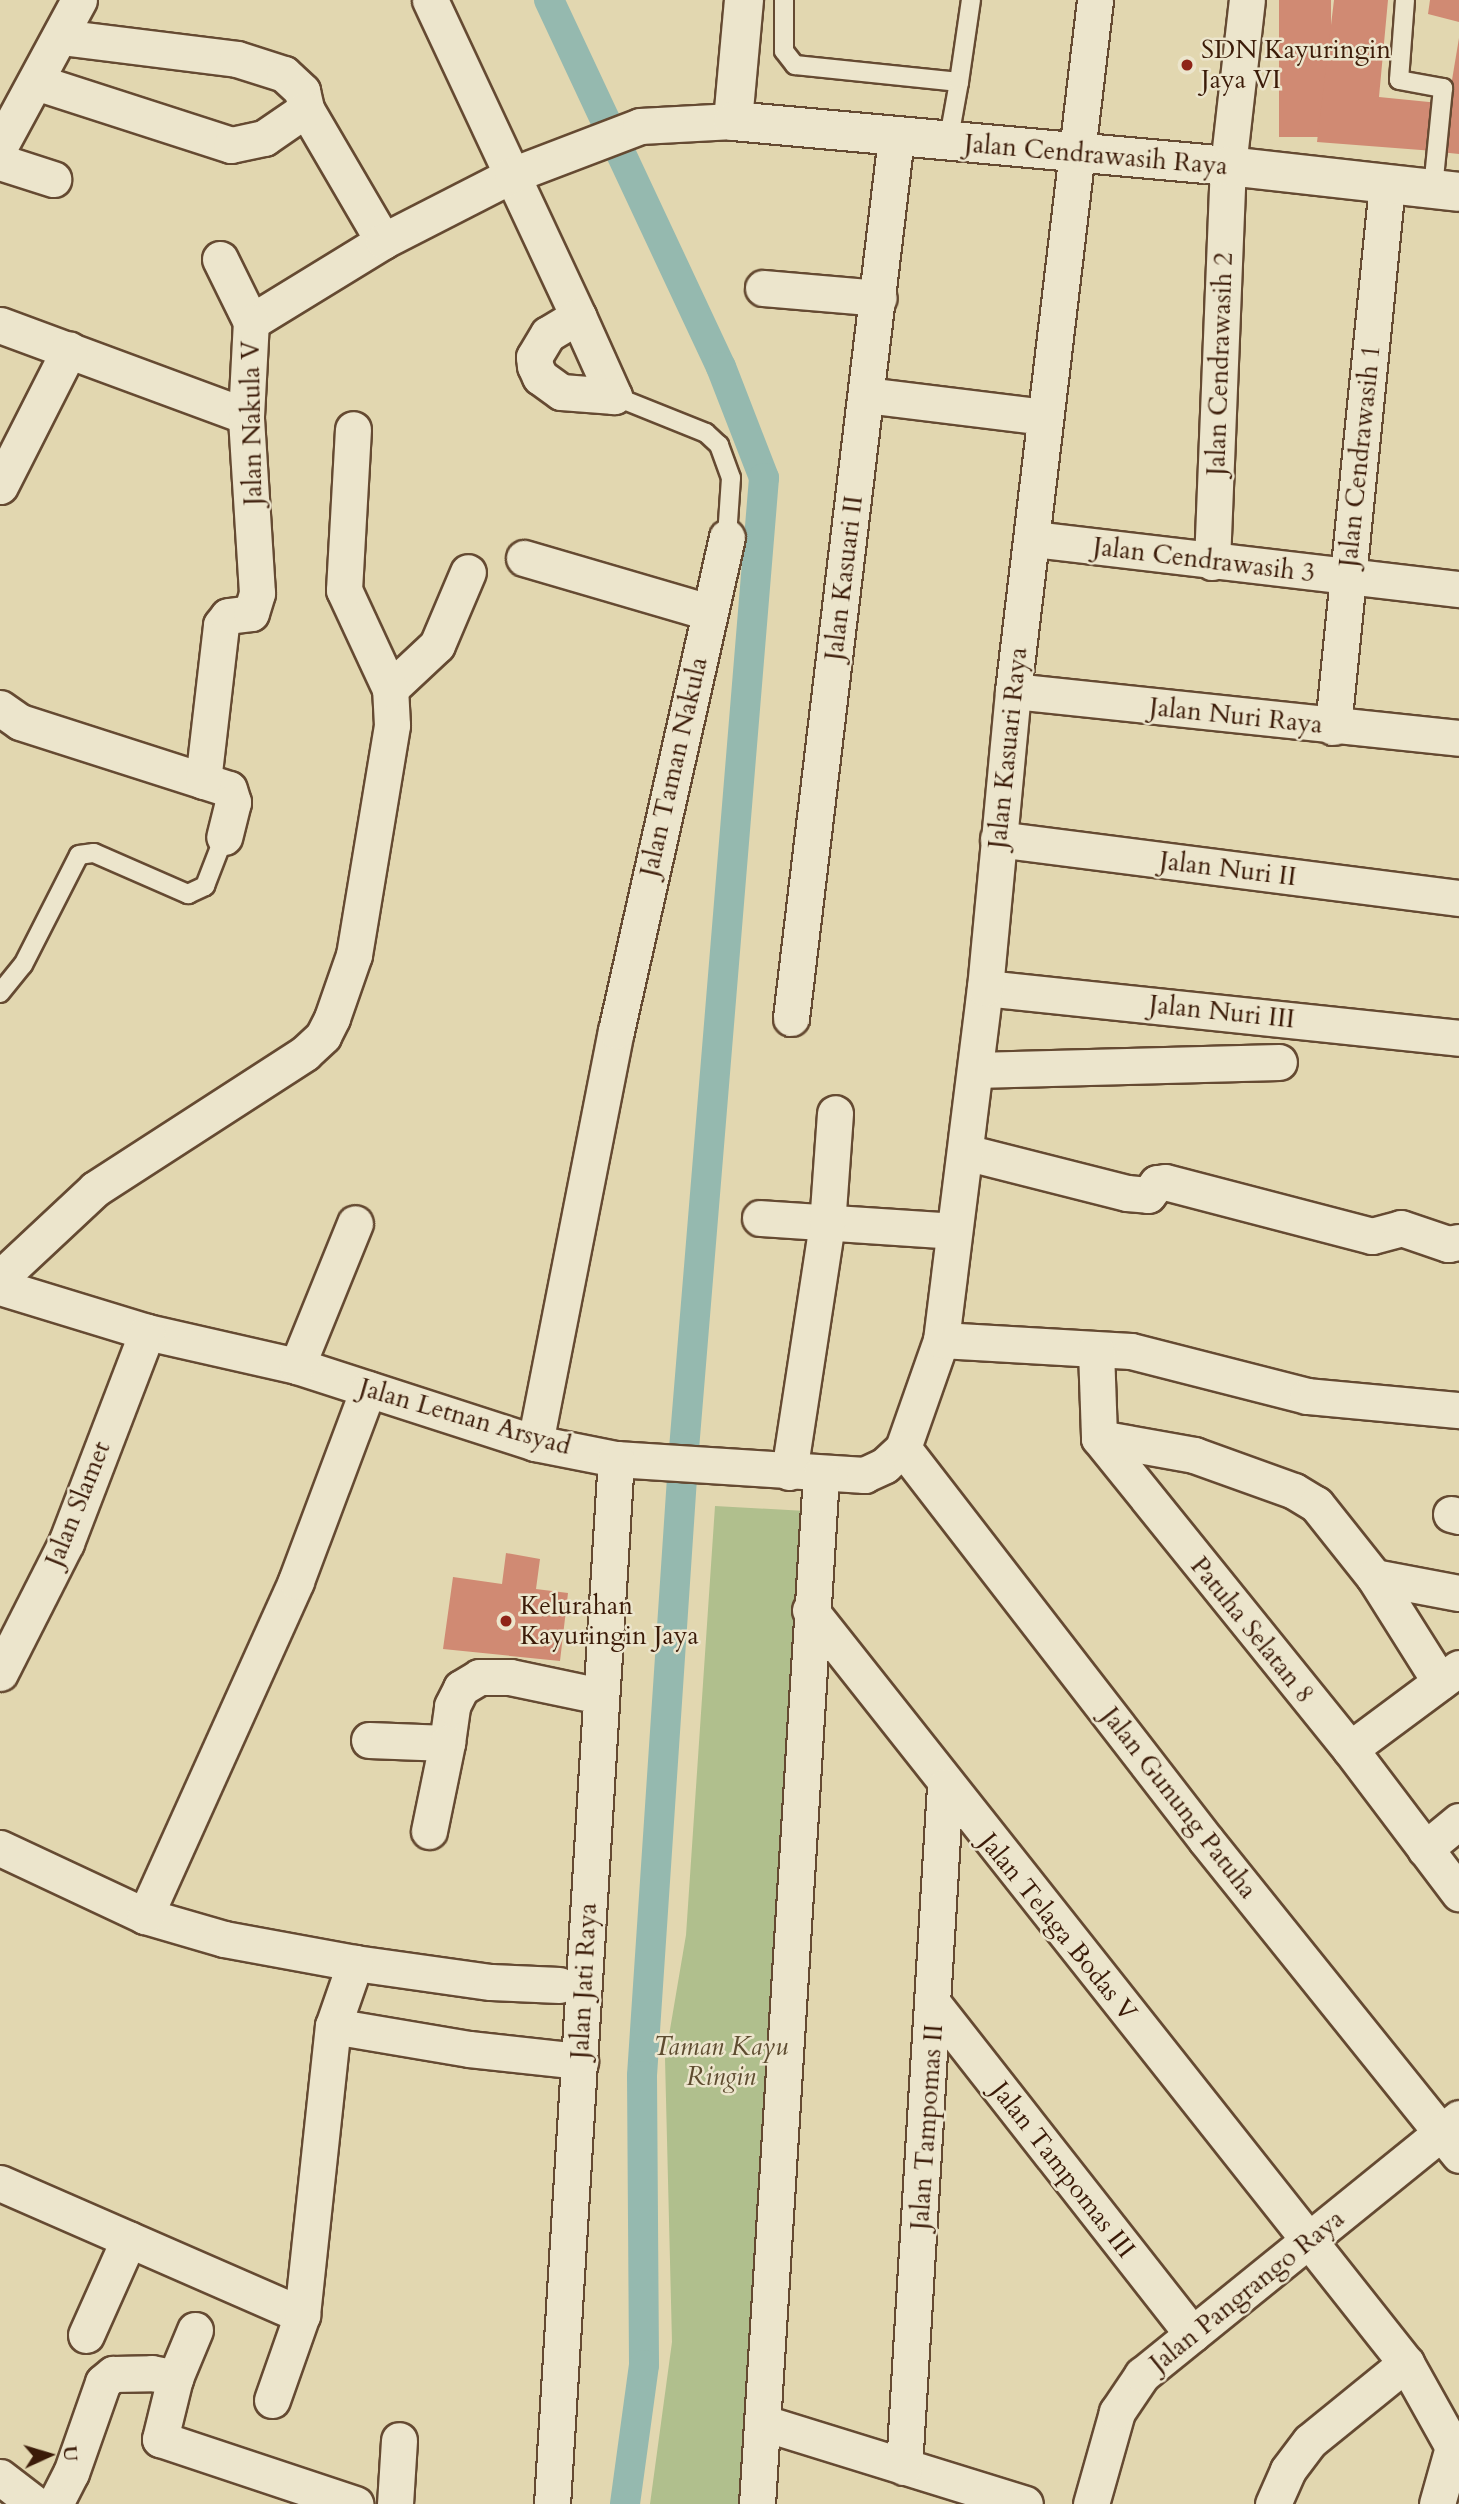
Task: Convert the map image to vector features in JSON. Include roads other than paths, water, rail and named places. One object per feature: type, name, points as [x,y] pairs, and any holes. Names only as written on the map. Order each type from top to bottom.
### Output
[{"type":"street","points":[[0,146],[79,0]]},
{"type":"street","points":[[430,0],[578,316],[614,396],[561,391],[540,377],[534,357],[540,345],[548,334],[578,316]]},
{"type":"street","points":[[733,121],[744,0]]},
{"type":"street","name":"Jalan Kasuari Raya","points":[[941,1340],[985,988],[1013,691],[1095,0]]},
{"type":"street","name":"Jalan Cendrawasih 2","points":[[1212,562],[1228,166],[1247,0]]},
{"type":"street","points":[[61,37],[248,63],[284,74],[302,91],[306,109],[383,242]]},
{"type":"street","points":[[36,82],[231,145],[264,138],[306,109]]},
{"type":"street","name":"Jalan Nakula V","points":[[203,782],[213,673],[224,619],[251,613],[256,601],[246,416],[251,322],[383,242],[512,175],[640,126],[733,121]]},
{"type":"street","name":"Jalan Cendrawasih Raya","points":[[733,121],[1078,156],[1228,166],[1446,191]]},
{"type":"street","name":"Jalan Kasuari II","points":[[791,1018],[879,298],[896,137]]},
{"type":"street","points":[[0,162],[53,179]]},
{"type":"street","name":"Jalan Cendrawasih 1","points":[[1333,727],[1387,185]]},
{"type":"street","points":[[220,259],[251,322]]},
{"type":"street","points":[[763,288],[879,298]]},
{"type":"street","points":[[0,325],[246,416]]},
{"type":"street","points":[[0,486],[69,350]]},
{"type":"street","points":[[866,395],[1045,417]]},
{"type":"street","points":[[0,1278],[95,1189],[305,1053],[323,1036],[354,955],[392,725],[390,689],[344,590],[353,429]]},
{"type":"street","name":"Jalan Taman Nakula","points":[[535,1443],[616,1031],[727,537]]},
{"type":"street","name":"Jalan Cendrawasih 3","points":[[1032,539],[1459,589]]},
{"type":"street","points":[[524,558],[709,612]]},
{"type":"street","points":[[390,689],[437,645],[468,572]]},
{"type":"street","name":"Jalan Nuri Raya","points":[[1013,691],[1333,727],[1459,738]]},
{"type":"street","points":[[0,708],[20,722],[229,789],[233,795],[224,838]]},
{"type":"street","name":"Jalan Nuri II","points":[[998,839],[1459,898]]},
{"type":"street","name":"Jalan Nuri III","points":[[985,988],[1459,1038]]},
{"type":"street","points":[[975,1070],[1279,1062]]},
{"type":"street","points":[[757,2504],[764,2423],[810,1610],[805,1473],[835,1113]]},
{"type":"street","points":[[965,1152],[1127,1194],[1149,1195],[1157,1183],[1166,1182],[1372,1236],[1401,1228],[1448,1244],[1459,1242]]},
{"type":"street","points":[[760,1218],[827,1225],[954,1231]]},
{"type":"street","points":[[297,1366],[355,1223]]},
{"type":"street","name":"Jalan Letnan Arsyad","points":[[0,1287],[147,1332],[297,1366],[535,1443],[629,1460],[714,1468],[864,1475],[885,1465],[903,1448]]},
{"type":"street","name":"Jalan Slamet","points":[[0,1673],[66,1543],[147,1332]]},
{"type":"street","points":[[903,1448],[941,1340],[1164,1356],[1307,1396],[1459,1410]]},
{"type":"street","points":[[1096,1350],[1099,1438],[1194,1455],[1294,1491],[1330,1519],[1450,1675],[1350,1749]]},
{"type":"street","points":[[145,1916],[296,1581],[368,1389]]},
{"type":"street","name":"Patuha Selatan 8","points":[[1099,1438],[1350,1749],[1459,1893]]},
{"type":"street","name":"Jalan Gunung Patuha","points":[[903,1448],[1206,1840],[1453,2135]]},
{"type":"street","name":"Jalan Jati Raya","points":[[552,2504],[601,1696],[629,1460]]},
{"type":"street","points":[[1374,1577],[1459,1593]]},
{"type":"street","name":"Jalan Telaga Bodas V","points":[[810,1610],[945,1786],[1406,2362],[1454,2447],[1437,2504]]},
{"type":"street","points":[[429,1831],[453,1706],[461,1688],[479,1677],[510,1677],[601,1696]]},
{"type":"street","points":[[369,1740],[447,1744]]},
{"type":"street","name":"Jalan Tampomas II","points":[[904,2467],[934,2006],[945,1786]]},
{"type":"street","points":[[1425,1849],[1459,1821]]},
{"type":"street","points":[[0,1848],[145,1916],[224,1939],[355,1963],[491,1982],[559,1985]]},
{"type":"street","points":[[272,2400],[302,2315],[333,2025],[355,1963]]},
{"type":"street","name":"Jalan Tampomas III","points":[[934,2006],[1192,2334]]},
{"type":"street","points":[[333,2025],[469,2049],[580,2060]]},
{"type":"street","name":"Jalan Pangrango Raya","points":[[1091,2504],[1117,2412],[1142,2375],[1309,2242],[1453,2135]]},
{"type":"street","points":[[0,2183],[302,2315]]},
{"type":"street","points":[[86,2335],[129,2239]]},
{"type":"street","points":[[195,2329],[175,2378],[160,2439],[355,2504]]},
{"type":"street","points":[[1273,2504],[1288,2470],[1310,2441],[1406,2362]]},
{"type":"street","points":[[55,2504],[105,2379],[117,2374],[175,2378]]},
{"type":"street","points":[[764,2423],[1025,2504]]},
{"type":"street","points":[[396,2504],[399,2440]]},
{"type":"street","points":[[0,2477],[35,2504]]},
{"type":"lane","points":[[784,0],[784,51],[795,65],[959,82]]},
{"type":"lane","points":[[948,143],[971,0]]},
{"type":"lane","points":[[1405,0],[1399,80],[1443,88],[1446,191]]},
{"type":"lane","name":"Jalan Taman Nakula","points":[[614,396],[706,433],[719,445],[731,478],[727,537]]},
{"type":"lane","points":[[0,993],[23,965],[79,855],[94,853],[188,894],[205,886],[224,838]]},
{"type":"waterway","points":[[549,0],[721,367],[764,478],[684,1448],[642,2076],[644,2365],[625,2504]]},
{"type":"place","name":"SDN Kayuringin Jaya VI","points":[[1187,65]]},
{"type":"place","name":"Kelurahan Kayuringin Jaya","points":[[506,1621]]},
{"type":"park label","name":"Taman Kayu Ringin","points":[[721,2062]]}]
